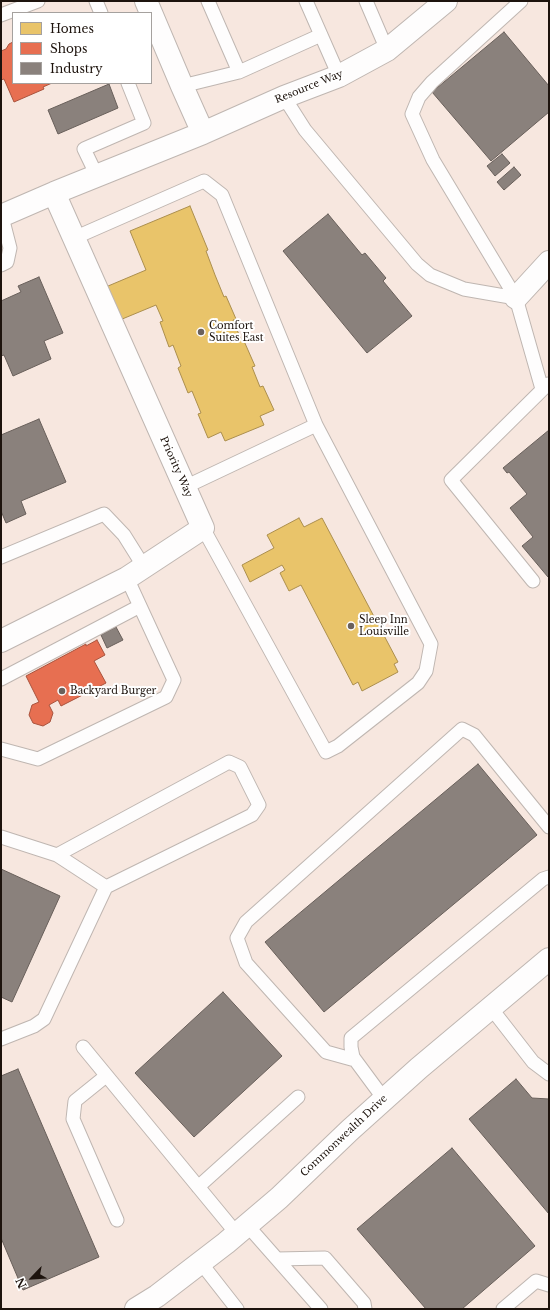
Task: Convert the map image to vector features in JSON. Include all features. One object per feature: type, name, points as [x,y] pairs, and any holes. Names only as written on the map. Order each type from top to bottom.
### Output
[{"type":"street","points":[[146,1],[151,12]]},
{"type":"street","name":"Resource Way","points":[[1,215],[203,133],[284,97],[339,76],[387,50],[446,1]]},
{"type":"street","points":[[152,15],[203,133]]},
{"type":"street","name":"Priority Way","points":[[54,193],[203,528]]},
{"type":"street","points":[[516,298],[549,262]]},
{"type":"street","points":[[1,641],[136,573],[203,528]]},
{"type":"street","name":"Commonwealth Drive","points":[[136,1309],[201,1263],[242,1230],[279,1198],[419,1068],[549,959]]},
{"type":"lane","points":[[1,15],[38,1]]},
{"type":"lane","points":[[96,1],[101,12]]},
{"type":"lane","points":[[208,1],[239,72]]},
{"type":"lane","points":[[306,1],[339,76]]},
{"type":"lane","points":[[366,1],[387,50]]},
{"type":"lane","points":[[521,1],[432,82],[419,97],[412,114],[433,160],[516,298],[546,386],[451,480],[533,581]]},
{"type":"lane","points":[[182,86],[239,72],[321,35]]},
{"type":"lane","points":[[97,176],[84,149],[144,123],[128,84]]},
{"type":"lane","points":[[284,97],[305,130],[417,264],[430,275],[464,289],[516,298]]},
{"type":"lane","points":[[74,238],[204,181],[222,195],[316,424],[431,644],[426,671],[418,683],[338,746],[326,752],[203,528]]},
{"type":"lane","points":[[1,215],[10,248],[6,262],[1,265]]},
{"type":"lane","points":[[185,488],[316,424]]},
{"type":"lane","points":[[1,557],[104,514],[124,535],[136,573],[140,606],[174,680],[166,697],[38,759],[1,749]]},
{"type":"lane","points":[[1,679],[140,606]]},
{"type":"lane","points":[[355,1060],[326,1052],[246,963],[237,938],[246,922],[462,729],[474,735],[549,827]]},
{"type":"lane","points":[[1,1039],[34,1026],[44,1019],[106,887],[252,815],[259,805],[240,767],[229,762],[57,855]]},
{"type":"lane","points":[[1,837],[57,855],[106,887]]},
{"type":"lane","points":[[384,1099],[353,1057],[350,1047],[352,1038],[543,879],[549,877]]},
{"type":"lane","points":[[491,1008],[533,1062],[549,1074]]},
{"type":"lane","points":[[83,1047],[198,1187],[242,1230],[277,1259],[321,1309]]},
{"type":"lane","points":[[106,1076],[75,1101],[73,1118],[117,1220]]},
{"type":"lane","points":[[198,1187],[298,1097]]},
{"type":"lane","points":[[277,1259],[325,1258],[364,1303],[365,1309]]},
{"type":"lane","points":[[201,1263],[237,1309]]},
{"type":"lane","points":[[503,1309],[536,1281],[549,1285]]},
{"type":"shaded area","points":[[1,1],[549,1],[549,1309],[1,1309]]},
{"type":"building: Homes","name":"Comfort Suites East","points":[[190,206],[208,250],[206,251],[215,275],[224,297],[226,296],[236,319],[233,320],[242,342],[244,341],[255,366],[252,367],[260,387],[263,386],[274,410],[260,416],[264,425],[225,441],[221,432],[208,438],[198,414],[201,413],[192,391],[188,393],[178,368],[181,366],[173,345],[169,347],[160,322],[163,321],[156,305],[115,322],[101,289],[146,270],[130,231]]},
{"type":"building: Homes","name":"Sleep Inn Louisville","points":[[299,518],[304,527],[322,518],[398,662],[394,664],[398,672],[362,691],[358,682],[353,685],[301,585],[289,591],[280,573],[285,570],[282,565],[250,582],[242,565],[274,548],[267,535]]},
{"type":"building: Shops","points":[[12,42],[12,84],[50,84],[43,87],[44,89],[14,102],[4,79],[1,80],[1,51],[6,49]]},
{"type":"building: Shops","name":"Backyard Burger","points":[[97,640],[105,655],[94,661],[106,683],[61,706],[58,700],[49,705],[53,713],[50,722],[43,726],[33,723],[29,715],[32,705],[39,702],[26,676],[86,644],[86,646]]},
{"type":"building: Industry","points":[[504,32],[549,86],[549,112],[491,161],[432,92]]},
{"type":"building: Industry","points":[[109,84],[118,108],[58,134],[48,110]]},
{"type":"building: Industry","points":[[502,154],[510,163],[495,176],[487,166]]},
{"type":"building: Industry","points":[[514,167],[521,175],[504,190],[497,182]]},
{"type":"building: Industry","points":[[328,214],[362,255],[365,253],[386,278],[383,281],[412,316],[367,353],[283,251]]},
{"type":"building: Industry","points":[[39,277],[63,333],[44,341],[51,359],[13,376],[4,355],[1,356],[1,301],[21,292],[18,286]]},
{"type":"building: Industry","points":[[39,419],[66,482],[21,501],[26,514],[6,523],[1,511],[1,435]]},
{"type":"building: Industry","points":[[549,430],[548,577],[522,546],[533,537],[510,508],[527,494],[509,472],[507,473],[503,468]]},
{"type":"building: Industry","points":[[116,627],[123,640],[107,648],[101,635]]},
{"type":"building: Industry","points":[[478,764],[537,835],[324,1012],[265,942]]},
{"type":"building: Industry","points":[[1,869],[60,896],[12,1002],[1,997]]},
{"type":"building: Industry","points":[[223,992],[282,1056],[194,1137],[135,1073]]},
{"type":"building: Industry","points":[[18,1069],[99,1257],[23,1290],[1,1238],[1,1076]]},
{"type":"building: Industry","points":[[516,1079],[532,1098],[549,1099],[549,1214],[469,1119]]},
{"type":"building: Industry","points":[[452,1148],[535,1246],[462,1309],[426,1309],[357,1229]]},
{"type":"place","name":"Comfort Suites East","points":[[201,332]]},
{"type":"place","name":"Sleep Inn Louisville","points":[[351,626]]},
{"type":"place","name":"Backyard Burger","points":[[62,691]]}]
